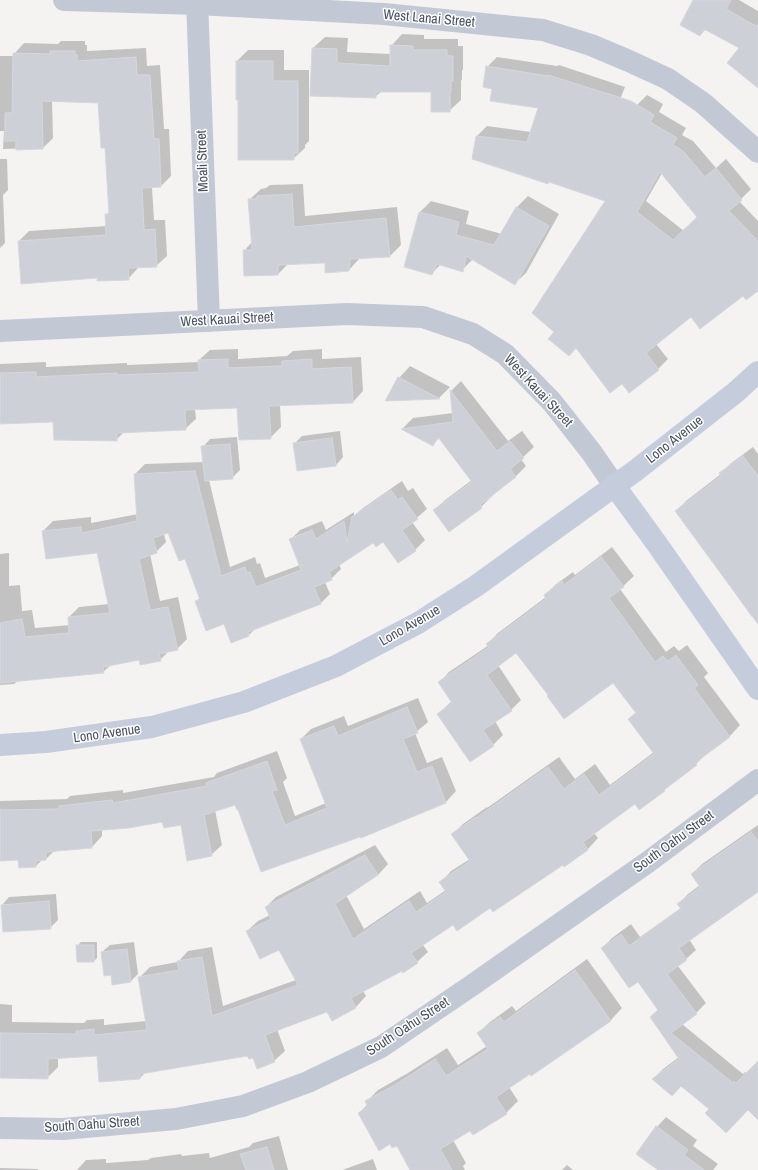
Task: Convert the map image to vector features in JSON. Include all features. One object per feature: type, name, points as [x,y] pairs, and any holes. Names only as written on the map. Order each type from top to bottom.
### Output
[{"type":"street","name":"West Lanai Street","points":[[64,0],[197,2],[384,14],[543,30],[590,45],[668,79],[703,103],[758,152]]},
{"type":"street","name":"Moali Street","points":[[197,2],[209,321]]},
{"type":"street","name":"West Kauai Street","points":[[0,331],[347,314],[423,317],[473,334],[505,354],[552,402],[592,453],[758,689]]},
{"type":"street","name":"Lono Avenue","points":[[0,744],[46,742],[152,727],[244,702],[336,666],[418,623],[476,586],[635,471],[736,392],[758,372]]},
{"type":"street","name":"South Oahu Street","points":[[0,1128],[63,1129],[176,1119],[243,1106],[308,1082],[381,1048],[642,866],[758,780]]},
{"type":"building","points":[[693,0],[731,0],[726,9],[756,26],[758,24],[758,88],[727,63],[739,48],[704,29],[700,36],[680,25]]},
{"type":"building","points":[[390,45],[413,46],[413,50],[447,50],[447,56],[453,56],[453,81],[451,81],[450,112],[431,112],[431,92],[376,92],[376,98],[310,96],[312,48],[337,49],[337,63],[390,66]]},
{"type":"building","points":[[50,51],[75,51],[77,61],[136,57],[137,75],[150,75],[154,139],[159,139],[161,187],[142,188],[144,230],[155,229],[157,267],[128,268],[129,280],[97,281],[97,278],[21,284],[18,241],[106,235],[105,214],[109,214],[105,148],[101,148],[98,103],[42,101],[43,149],[16,150],[16,141],[5,141],[5,113],[12,113],[13,53],[50,54]]},
{"type":"building","points":[[236,61],[273,61],[273,81],[298,81],[298,153],[294,153],[294,160],[238,160],[238,100],[236,100]]},
{"type":"building","points":[[486,66],[548,75],[631,101],[654,115],[650,122],[677,138],[673,145],[683,151],[705,177],[716,168],[742,200],[729,211],[758,241],[758,291],[746,300],[743,296],[700,329],[691,317],[646,353],[659,370],[629,393],[622,384],[610,393],[576,348],[569,356],[548,339],[554,332],[532,313],[605,201],[549,182],[548,184],[472,159],[476,136],[527,142],[538,108],[490,101],[492,89],[483,87]],"holes":[[[660,172],[697,217],[673,240],[637,212]]]},
{"type":"building","points":[[292,194],[294,227],[386,218],[390,257],[350,259],[349,271],[325,273],[325,263],[278,265],[278,275],[244,276],[243,250],[252,250],[248,199],[257,199],[257,196]]},
{"type":"building","points":[[516,207],[549,226],[515,285],[466,256],[463,272],[437,264],[432,275],[404,267],[419,212],[459,222],[456,235],[494,245]]},
{"type":"building","points":[[228,359],[228,368],[282,366],[282,361],[312,359],[312,369],[351,367],[353,403],[269,406],[271,439],[239,440],[237,408],[185,410],[186,430],[117,433],[117,441],[54,440],[53,422],[0,424],[0,373],[36,372],[36,377],[117,373],[117,375],[199,372],[198,360]]},
{"type":"building","points":[[398,377],[440,399],[385,401]]},
{"type":"building","points":[[450,390],[497,451],[510,441],[524,458],[510,469],[516,477],[480,505],[482,508],[449,532],[433,510],[472,482],[438,437],[433,446],[401,429],[453,422]]},
{"type":"building","points":[[332,438],[336,466],[297,471],[293,443]]},
{"type":"building","points":[[230,444],[233,479],[205,481],[201,446]]},
{"type":"building","points":[[743,456],[758,476],[758,624],[675,511],[721,476],[719,473]]},
{"type":"building","points":[[195,471],[221,576],[245,567],[247,573],[250,572],[256,587],[301,570],[289,539],[312,530],[316,539],[344,521],[347,543],[352,517],[391,490],[398,500],[402,497],[418,519],[402,530],[416,551],[398,563],[383,542],[376,547],[373,543],[329,572],[332,580],[314,587],[321,604],[248,632],[249,636],[231,643],[224,624],[206,631],[195,601],[200,600],[185,559],[179,561],[168,533],[153,538],[157,553],[139,559],[150,610],[168,607],[178,650],[159,654],[161,661],[140,665],[139,660],[103,667],[104,673],[0,683],[0,623],[22,619],[25,637],[69,633],[68,617],[110,613],[97,553],[46,559],[42,531],[81,527],[82,533],[137,521],[134,474]]},
{"type":"building","points":[[601,557],[624,587],[609,598],[655,662],[663,656],[668,661],[676,655],[698,685],[694,688],[730,737],[695,763],[697,765],[639,810],[635,804],[583,842],[588,850],[564,867],[563,865],[493,912],[490,908],[457,931],[453,925],[411,953],[418,963],[403,973],[402,971],[351,998],[356,1008],[332,1021],[327,1012],[265,1035],[275,1062],[257,1069],[253,1058],[249,1059],[247,1056],[140,1074],[140,1079],[99,1082],[97,1056],[48,1059],[48,1079],[0,1078],[0,1033],[76,1034],[76,1031],[94,1029],[94,1035],[147,1030],[138,977],[179,970],[177,961],[202,957],[212,1016],[298,985],[279,950],[260,959],[246,931],[271,919],[265,907],[365,855],[378,875],[335,904],[353,939],[409,901],[416,912],[446,892],[439,882],[470,861],[451,834],[548,767],[564,789],[584,774],[599,795],[654,754],[628,719],[636,713],[613,683],[564,719],[516,653],[487,675],[512,711],[483,730],[494,746],[470,762],[437,714],[452,703],[438,682],[489,647],[486,644],[546,599],[544,595],[562,581],[564,585]]},
{"type":"building","points":[[407,707],[418,733],[403,739],[417,772],[432,766],[446,803],[361,838],[360,837],[261,872],[235,805],[204,815],[212,856],[187,861],[181,825],[164,828],[162,822],[129,828],[91,831],[92,848],[46,852],[46,860],[36,861],[36,867],[19,868],[18,860],[0,861],[0,810],[59,809],[59,806],[112,800],[113,803],[207,786],[206,783],[267,761],[277,790],[272,791],[285,825],[327,808],[300,739],[334,726],[338,736]]},
{"type":"building","points":[[751,832],[758,841],[758,892],[679,948],[687,960],[667,974],[697,1014],[671,1033],[733,1083],[734,1081],[736,1083],[758,1061],[758,1120],[748,1110],[726,1133],[705,1113],[709,1109],[681,1086],[672,1096],[652,1079],[679,1059],[650,1017],[658,1010],[638,982],[629,988],[601,948],[621,934],[629,946],[681,909],[677,904],[700,887],[691,874]]},
{"type":"building","points":[[49,901],[51,929],[3,932],[1,905]]},
{"type":"building","points":[[76,945],[94,945],[94,962],[77,962]]},
{"type":"building","points":[[127,949],[131,982],[112,985],[111,975],[104,976],[101,952]]},
{"type":"building","points":[[575,970],[611,1021],[531,1076],[530,1074],[496,1097],[507,1114],[473,1135],[470,1131],[440,1149],[452,1170],[410,1170],[397,1146],[392,1148],[390,1144],[379,1151],[358,1113],[368,1107],[365,1101],[395,1085],[435,1059],[446,1076],[488,1049],[477,1033],[500,1017],[504,1022]]},
{"type":"building","points":[[656,1126],[688,1150],[684,1155],[704,1170],[658,1170],[636,1154]]},
{"type":"building","points":[[267,1147],[274,1170],[246,1170],[240,1154]]}]
